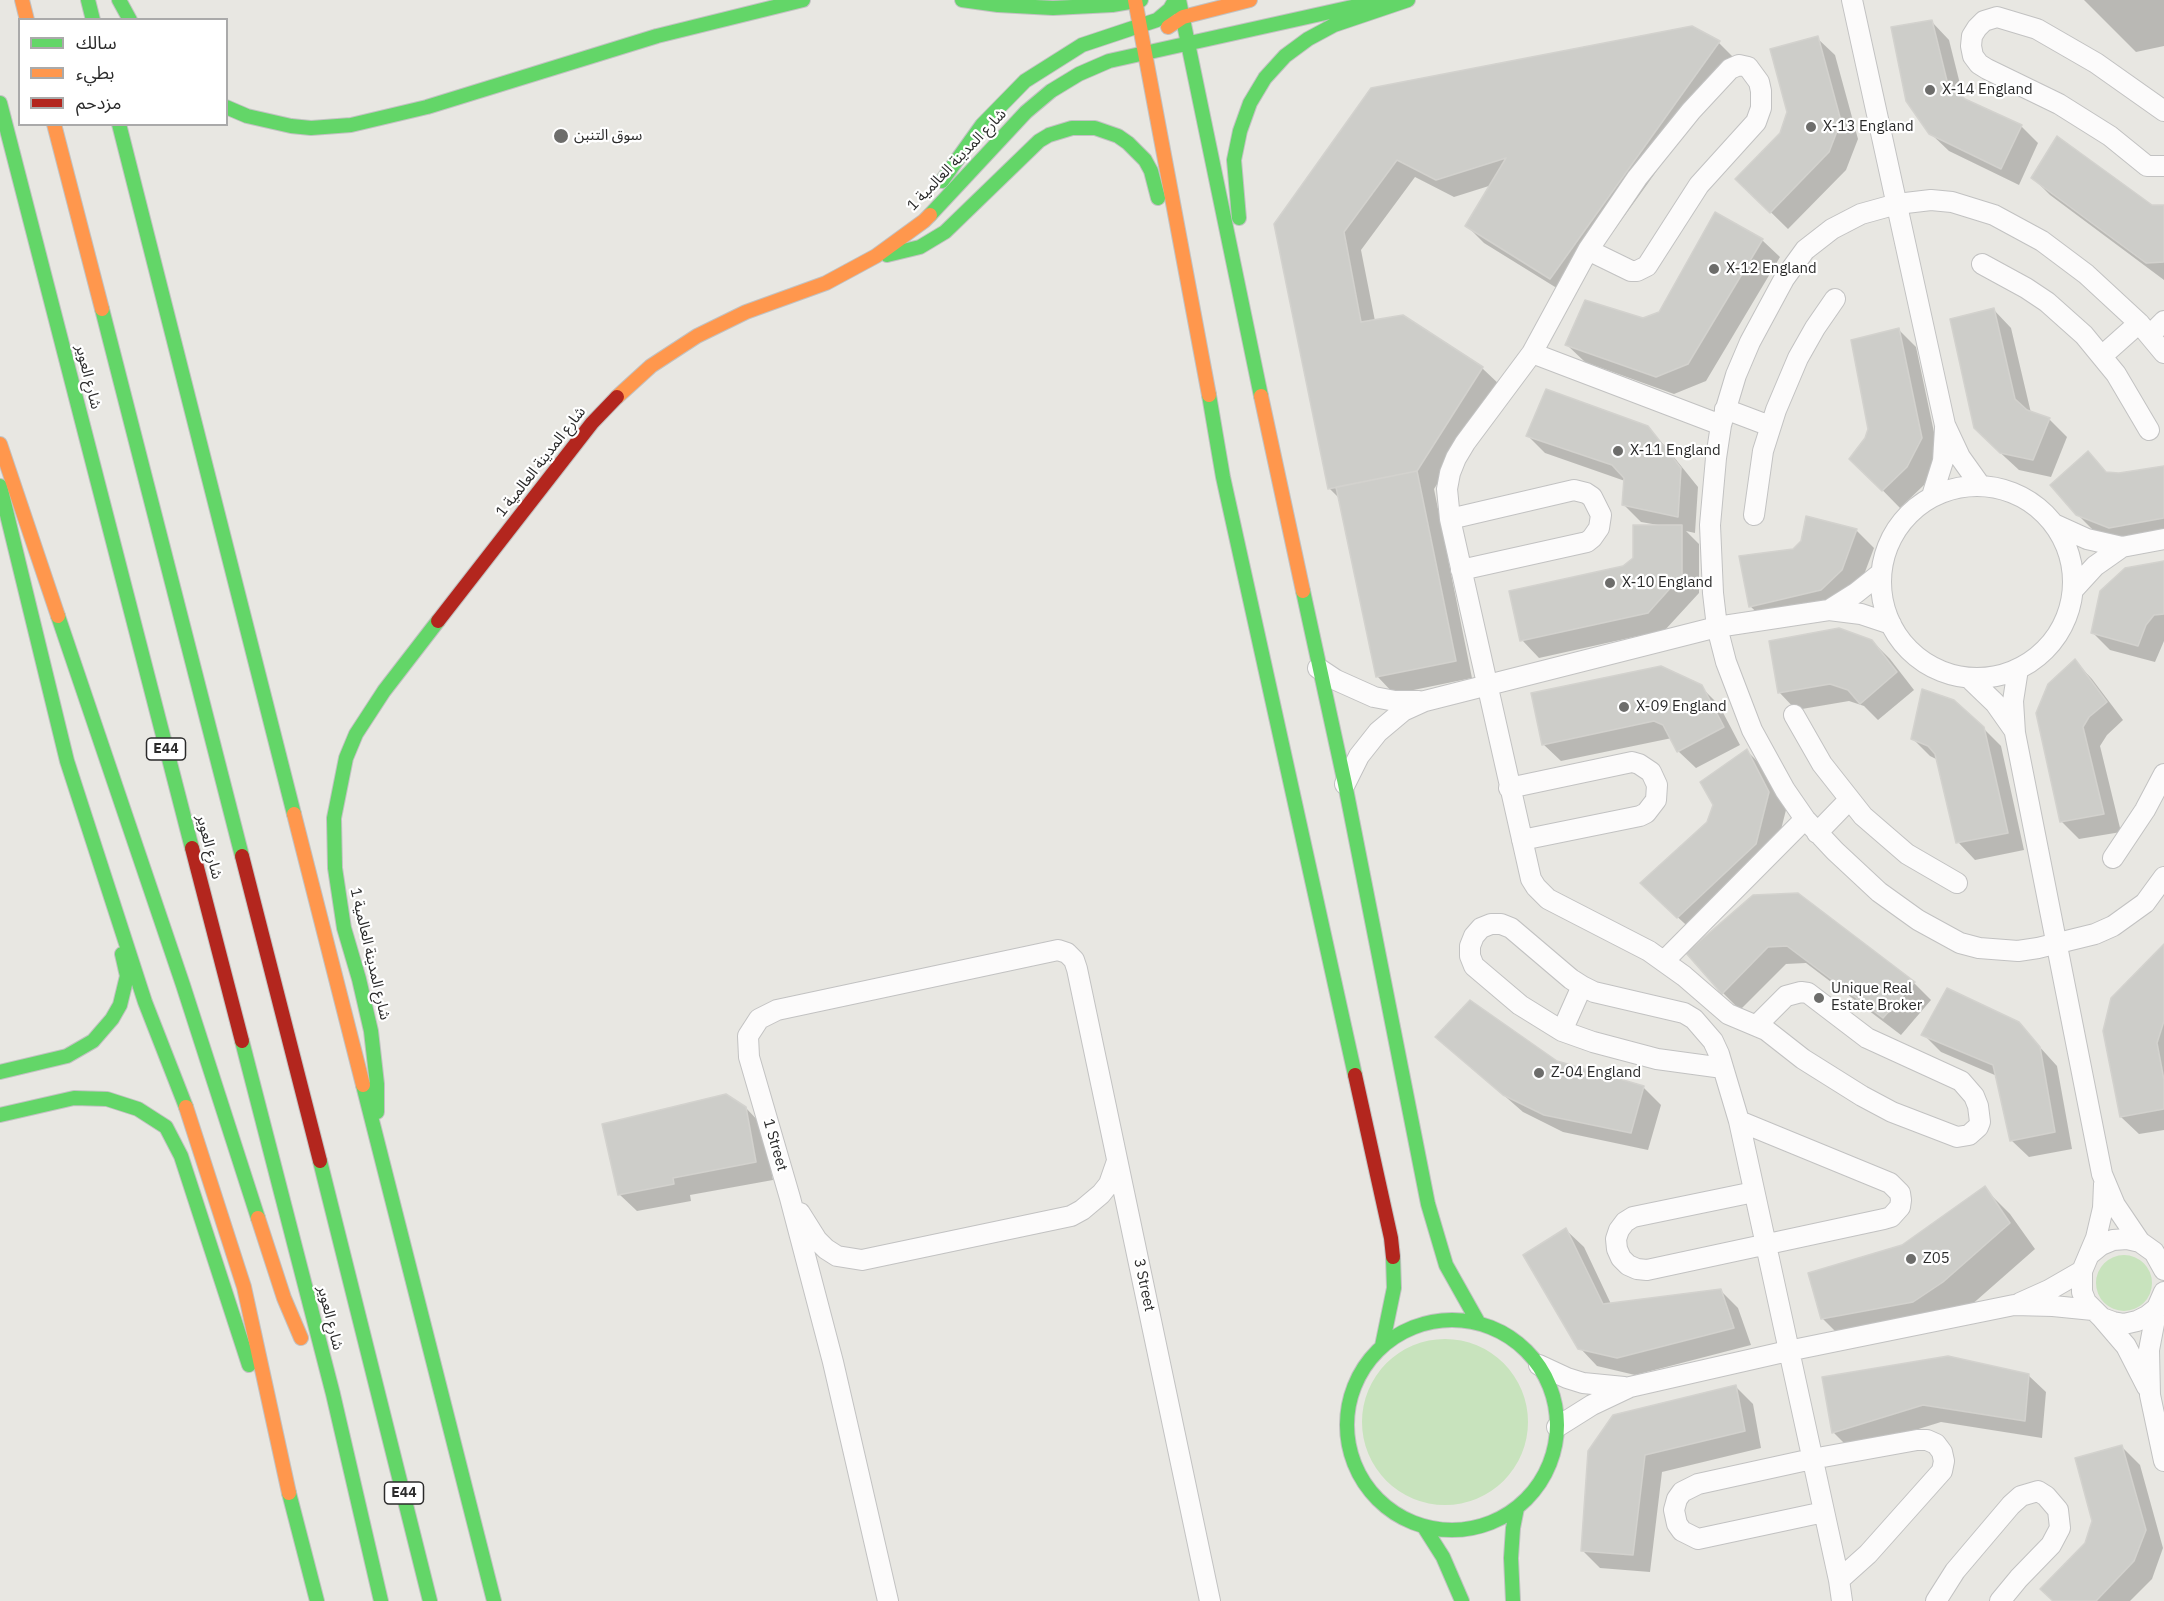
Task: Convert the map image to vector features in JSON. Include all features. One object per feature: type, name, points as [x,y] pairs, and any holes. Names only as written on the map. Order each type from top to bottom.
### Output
[{"type":"main road","points":[[22,0],[26,18]]},
{"type":"main road","points":[[88,0],[92,18]]},
{"type":"main road","points":[[119,0],[129,18]]},
{"type":"main road","points":[[228,109],[269,123],[291,126],[311,128],[351,125],[427,107],[647,38],[803,0]]},
{"type":"main road","points":[[962,0],[1017,7],[1053,8],[1137,0],[1140,27],[1226,489],[1391,1238],[1394,1288],[1382,1346]]},
{"type":"main road","points":[[924,221],[943,180],[955,161],[982,125],[1011,94],[1041,70],[1082,45],[1149,24],[1164,15],[1177,0],[1183,17],[1245,324],[1345,784],[1428,1204],[1446,1265],[1478,1322]]},
{"type":"main road","points":[[1146,53],[1165,30],[1183,17],[1250,0]]},
{"type":"main road","points":[[1188,45],[1384,0]]},
{"type":"main road","points":[[1245,324],[1234,160],[1240,131],[1250,104],[1265,78],[1285,56],[1308,39],[1334,25],[1408,0]]},
{"type":"main road","name":"شارع المدينة العالمية 1","points":[[376,1137],[377,1084],[373,1049],[365,1005],[342,918],[333,838],[335,808],[350,750],[364,719],[384,691],[575,444],[630,384],[674,350],[713,327],[746,312],[826,283],[876,256],[924,221],[963,177],[1038,101],[1065,82],[1109,62],[1188,45]]},
{"type":"main road","name":"شارع العوير","points":[[0,103],[333,1394],[381,1601]]},
{"type":"main road","name":"شارع العوير","points":[[55,126],[377,1384],[430,1601]]},
{"type":"main road","points":[[120,126],[494,1601]]},
{"type":"main road","points":[[876,256],[906,251],[932,240],[956,222],[1039,141],[1049,135],[1072,128],[1095,128],[1107,131],[1128,143],[1141,155],[1150,171],[1175,263],[1193,307]]},
{"type":"main road","points":[[0,444],[183,985],[284,1298],[307,1352],[333,1394]]},
{"type":"main road","points":[[0,486],[67,761],[145,1002],[190,1118],[244,1287],[284,1473],[316,1601]]},
{"type":"main road","points":[[0,1072],[53,1061],[81,1050],[104,1030],[120,1005],[127,976],[112,903]]},
{"type":"main road","points":[[0,1115],[57,1102],[90,1098],[123,1102],[166,1127],[181,1156],[284,1473]]},
{"type":"main road","points":[[1456,1319],[1478,1322],[1512,1338],[1539,1365],[1553,1394],[1557,1427],[1556,1441],[1549,1466],[1536,1489],[1518,1508],[1480,1527],[1452,1530],[1424,1527],[1398,1515],[1376,1497],[1364,1483],[1350,1448],[1347,1430],[1352,1392],[1359,1375],[1382,1346],[1406,1329],[1434,1321],[1456,1319]]},
{"type":"main road","points":[[1513,1601],[1511,1558],[1513,1528],[1518,1508]]},
{"type":"main road","points":[[1424,1527],[1443,1557],[1462,1601]]},
{"type":"street","points":[[1852,0],[1945,425],[1960,456],[1980,485]]},
{"type":"street","points":[[2164,111],[2096,63],[2037,30],[1997,17],[1984,21],[1972,36],[1973,56],[1987,69],[2068,109],[2110,136],[2142,163],[2153,167],[2164,166]]},
{"type":"street","points":[[1588,250],[1631,271],[1647,266],[1699,184],[1756,122],[1761,108],[1761,91],[1759,82],[1748,67],[1739,65],[1730,69],[1691,111],[1637,178],[1588,250],[1532,352],[1456,458],[1447,489],[1450,519],[1531,879],[1541,893],[1664,961],[1728,1014],[1757,1025],[1832,1078],[1892,1112],[1957,1137],[1969,1136],[1978,1127],[1980,1122],[1978,1106],[1974,1096],[1960,1081],[1867,1038],[1808,993],[1801,992],[1786,996],[1757,1025]]},
{"type":"street","points":[[2164,352],[2114,298],[2065,257],[1994,215],[1952,202],[1914,201],[1869,212],[1846,221],[1805,250],[1785,279],[1750,342],[1723,417],[1714,468],[1710,525],[1717,627],[1729,671],[1752,730],[1785,790],[1811,826],[1879,892],[1918,920],[1960,943],[1979,948],[2018,951],[2057,944],[2095,934],[2113,926],[2145,903],[2164,877]]},
{"type":"street","points":[[1982,264],[2047,302],[2084,335],[2128,392],[2149,430]]},
{"type":"street","points":[[1754,515],[1758,477],[1770,426],[1798,358],[1835,299]]},
{"type":"street","points":[[2102,356],[2144,329],[2164,321]]},
{"type":"street","points":[[1532,352],[1723,417],[1770,426]]},
{"type":"street","points":[[1932,496],[1942,461],[1945,425]]},
{"type":"street","points":[[1980,485],[2008,490],[2034,503],[2054,524],[2066,544],[2072,567],[2073,590],[2062,628],[2036,658],[2018,669],[1994,676],[1969,678],[1934,667],[1916,656],[1902,641],[1891,624],[1883,599],[1881,573],[1887,548],[1899,525],[1914,508],[1932,496],[1956,487],[1980,485]]},
{"type":"street","points":[[1450,519],[1574,490],[1592,497],[1600,515],[1599,528],[1587,542],[1461,570]]},
{"type":"street","points":[[2054,524],[2087,539],[2122,547]]},
{"type":"street","points":[[2073,590],[2095,566],[2122,547],[2164,538]]},
{"type":"street","points":[[1829,610],[1856,593],[1881,573]]},
{"type":"street","points":[[1345,784],[1359,756],[1378,732],[1403,711],[1425,701],[1717,627],[1829,610],[1861,614],[1891,624]]},
{"type":"street","points":[[1318,668],[1336,680],[1374,697],[1395,701],[1425,701]]},
{"type":"street","points":[[2018,669],[2013,701],[2015,733],[2104,1181],[2122,1216],[2150,1246],[2164,1270]]},
{"type":"street","points":[[1969,678],[1995,703],[2015,733]]},
{"type":"street","points":[[1794,715],[1822,764],[1849,800],[1884,836],[1907,854],[1957,883]]},
{"type":"street","points":[[1509,789],[1632,762],[1651,772],[1657,785],[1656,800],[1646,813],[1640,816],[1522,840]]},
{"type":"street","points":[[2113,858],[2145,810],[2164,774]]},
{"type":"street","points":[[1664,961],[1811,826],[1849,800]]},
{"type":"street","points":[[1723,1068],[1657,1059],[1562,1031],[1520,1005],[1474,966],[1470,956],[1470,946],[1474,936],[1481,928],[1491,924],[1501,924],[1511,928],[1582,986],[1594,992],[1684,1012],[1709,1035],[1719,1054],[1739,1121],[1842,1601]]},
{"type":"street","name":"1 Street","points":[[888,1601],[833,1362],[747,1047],[748,1036],[759,1019],[777,1010],[1048,951],[1058,950],[1067,953],[1074,960],[1077,969]]},
{"type":"street","name":"3 Street","points":[[1077,969],[1210,1601]]},
{"type":"street","points":[[1562,1031],[1582,986]]},
{"type":"street","points":[[1739,1121],[1890,1183],[1896,1187],[1901,1200],[1900,1207],[1891,1217],[1647,1270],[1628,1265],[1621,1258],[1616,1239],[1625,1222],[1634,1216],[1754,1192]]},
{"type":"street","points":[[790,1198],[817,1240],[826,1249],[837,1256],[862,1260],[1071,1216],[1101,1194],[1108,1184],[1117,1160]]},
{"type":"street","points":[[2104,1181],[2100,1221],[2086,1263],[2082,1292],[2097,1314],[2126,1346],[2150,1395]]},
{"type":"street","points":[[1539,1365],[1583,1383],[1630,1387],[2014,1305],[2049,1290],[2086,1263],[2101,1245],[2113,1240],[2127,1239],[2150,1246]]},
{"type":"street","points":[[2014,1305],[2053,1306],[2097,1314],[2113,1322],[2124,1324],[2136,1322],[2161,1300]]},
{"type":"street","points":[[2161,1300],[2150,1339],[2150,1395],[2164,1461]]},
{"type":"street","points":[[1557,1427],[1592,1405],[1630,1387]]},
{"type":"street","points":[[1824,1512],[1698,1539],[1682,1531],[1674,1516],[1677,1498],[1689,1487],[1812,1459],[1917,1440],[1927,1440],[1936,1444],[1942,1452],[1944,1461],[1942,1471],[1868,1554],[1839,1580]]},
{"type":"street","points":[[1936,1601],[1955,1571],[2011,1505],[2020,1496],[2038,1491],[2046,1496],[2058,1510],[2060,1528],[2051,1545],[2000,1601]]},
{"type":"green space","points":[[2124,1255],[2135,1257],[2144,1263],[2150,1272],[2152,1283],[2150,1294],[2144,1303],[2135,1309],[2124,1311],[2113,1309],[2104,1303],[2098,1294],[2096,1283],[2098,1272],[2104,1263],[2113,1257]]},
{"type":"green space","points":[[1445,1339],[1477,1346],[1504,1363],[1521,1390],[1528,1422],[1521,1454],[1504,1481],[1477,1498],[1445,1505],[1413,1498],[1386,1481],[1369,1454],[1362,1422],[1369,1390],[1386,1363],[1413,1346]]},
{"type":"building","name":"X-14 England","points":[[1932,20],[1947,81],[1965,99],[2022,125],[2001,169],[1929,134],[1906,101],[1891,27]]},
{"type":"building","points":[[1692,26],[1720,41],[1550,279],[1465,226],[1506,158],[1436,180],[1397,160],[1344,232],[1361,322],[1403,315],[1483,367],[1417,471],[1328,489],[1274,224],[1371,88]]},
{"type":"building","name":"X-13 England","points":[[1818,36],[1841,121],[1829,152],[1770,213],[1735,179],[1780,133],[1787,112],[1770,49]]},
{"type":"building","points":[[2057,136],[2152,205],[2164,205],[2164,262],[2146,263],[2031,178]]},
{"type":"building","name":"X-12 England","points":[[1715,212],[1763,239],[1688,364],[1656,377],[1565,345],[1585,300],[1643,318],[1659,312]]},
{"type":"building","points":[[1994,308],[2015,399],[2027,410],[2050,418],[2033,460],[2000,453],[1974,428],[1950,319]]},
{"type":"building","points":[[1899,328],[1922,438],[1907,467],[1882,491],[1849,459],[1865,438],[1868,429],[1851,340]]},
{"type":"building","name":"X-11 England","points":[[1546,389],[1648,426],[1681,468],[1678,517],[1622,505],[1624,478],[1612,465],[1526,436]]},
{"type":"building","points":[[2088,451],[2106,472],[2119,473],[2164,466],[2164,518],[2109,528],[2076,515],[2050,485]]},
{"type":"building","points":[[1417,471],[1456,661],[1376,677],[1336,487]]},
{"type":"building","points":[[1806,516],[1857,529],[1842,570],[1821,590],[1749,607],[1739,556],[1793,549],[1801,541]]},
{"type":"building","name":"X-10 England","points":[[1633,525],[1682,525],[1682,575],[1648,613],[1520,641],[1509,591],[1623,566],[1633,558]]},
{"type":"building","points":[[2164,561],[2164,614],[2154,615],[2146,625],[2138,646],[2091,633],[2100,591],[2125,568]]},
{"type":"building","points":[[1839,628],[1872,640],[1897,672],[1860,704],[1848,690],[1830,684],[1778,693],[1769,641]]},
{"type":"building","points":[[2075,659],[2107,702],[2089,717],[2083,727],[2104,814],[2060,822],[2036,713],[2048,684]]},
{"type":"building","name":"X-09 England","points":[[1661,666],[1702,685],[1724,727],[1677,752],[1663,725],[1654,721],[1542,745],[1531,693]]},
{"type":"building","points":[[1922,689],[1954,700],[1984,727],[2008,833],[1956,843],[1935,754],[1928,746],[1911,739]]},
{"type":"building","points":[[1747,749],[1769,792],[1756,844],[1677,918],[1640,883],[1707,822],[1713,805],[1700,782]]},
{"type":"building","points":[[1798,893],[1915,982],[1883,1018],[1787,946],[1768,947],[1722,994],[1686,953],[1753,895]]},
{"type":"building","points":[[2164,944],[2164,1021],[2157,1043],[2164,1080],[2164,1109],[2120,1117],[2103,1031],[2111,998]]},
{"type":"building","points":[[1947,988],[2019,1022],[2040,1047],[2055,1132],[2010,1141],[1993,1065],[1921,1035]]},
{"type":"building","name":"Z-04 England","points":[[1470,1000],[1557,1061],[1644,1086],[1631,1133],[1544,1115],[1503,1095],[1435,1037]]},
{"type":"building","points":[[726,1094],[746,1107],[756,1162],[673,1178],[674,1184],[618,1195],[602,1124]]},
{"type":"building","name":"Z05","points":[[1985,1186],[2010,1223],[1943,1282],[1913,1302],[1821,1319],[1808,1273],[1902,1245]]},
{"type":"building","points":[[1566,1228],[1603,1304],[1721,1289],[1734,1328],[1617,1358],[1578,1349],[1523,1255]]},
{"type":"building","points":[[1948,1356],[2029,1374],[2025,1421],[1923,1405],[1832,1433],[1822,1377]]},
{"type":"building","points":[[1736,1385],[1745,1431],[1645,1455],[1633,1555],[1581,1551],[1588,1451],[1613,1415]]},
{"type":"building","points":[[2122,1445],[2146,1530],[2134,1561],[2096,1601],[2053,1601],[2040,1589],[2085,1543],[2092,1521],[2075,1458]]},
{"type":"traffic: fast","points":[[88,0],[92,18]]},
{"type":"traffic: fast","points":[[119,0],[129,18]]},
{"type":"traffic: fast","points":[[228,108],[247,116],[291,126],[311,128],[351,125],[427,107],[657,36],[803,0]]},
{"type":"traffic: fast","points":[[962,0],[998,5],[1053,8],[1112,5],[1141,0]]},
{"type":"traffic: fast","points":[[942,181],[982,125],[1025,81],[1082,45],[1157,20],[1170,9],[1175,0]]},
{"type":"traffic: fast","points":[[1179,0],[1261,396]]},
{"type":"traffic: fast","points":[[930,215],[1026,112],[1051,91],[1079,74],[1109,61],[1384,0]]},
{"type":"traffic: fast","points":[[1239,218],[1234,160],[1240,131],[1250,103],[1265,78],[1285,56],[1308,39],[1334,25],[1408,0]]},
{"type":"traffic: fast","points":[[0,103],[192,848]]},
{"type":"traffic: fast","points":[[120,126],[294,814]]},
{"type":"traffic: fast","points":[[887,255],[920,247],[945,232],[1039,141],[1049,135],[1072,128],[1095,128],[1118,136],[1128,143],[1145,160],[1151,171],[1158,198]]},
{"type":"traffic: fast","points":[[102,309],[242,856]]},
{"type":"traffic: fast","points":[[1209,395],[1223,477],[1355,1075]]},
{"type":"traffic: fast","points":[[0,486],[67,761],[145,1002],[186,1107]]},
{"type":"traffic: fast","points":[[1303,591],[1345,784],[1428,1204],[1446,1265],[1478,1322]]},
{"type":"traffic: fast","points":[[58,616],[183,985],[258,1218]]},
{"type":"traffic: fast","points":[[377,1112],[377,1084],[371,1031],[344,928],[335,868],[334,818],[346,758],[356,734],[384,691],[438,621]]},
{"type":"traffic: fast","points":[[0,1072],[67,1056],[93,1041],[112,1019],[120,1005],[127,976],[122,954]]},
{"type":"traffic: fast","points":[[242,1041],[333,1394],[381,1601]]},
{"type":"traffic: fast","points":[[363,1085],[494,1601]]},
{"type":"traffic: fast","points":[[0,1115],[74,1098],[107,1099],[138,1109],[166,1127],[181,1156],[249,1365]]},
{"type":"traffic: fast","points":[[320,1161],[430,1601]]},
{"type":"traffic: fast","points":[[1382,1346],[1394,1288],[1393,1257]]},
{"type":"traffic: fast","points":[[1442,1320],[1462,1320],[1483,1324],[1502,1332],[1533,1358],[1545,1375],[1553,1394],[1557,1425],[1553,1456],[1545,1475],[1519,1506],[1502,1518],[1483,1526],[1462,1530],[1442,1530],[1421,1526],[1402,1518],[1371,1492],[1359,1475],[1351,1456],[1347,1435],[1347,1415],[1351,1394],[1359,1375],[1385,1344],[1402,1332],[1421,1324],[1442,1320]]},
{"type":"traffic: fast","points":[[289,1493],[317,1601]]},
{"type":"traffic: fast","points":[[1513,1601],[1511,1558],[1517,1508]]},
{"type":"traffic: fast","points":[[1424,1527],[1443,1557],[1462,1601]]},
{"type":"traffic: slow","points":[[22,0],[26,18]]},
{"type":"traffic: slow","points":[[1135,0],[1209,395]]},
{"type":"traffic: slow","points":[[1168,27],[1183,17],[1250,0]]},
{"type":"traffic: slow","points":[[55,126],[102,309]]},
{"type":"traffic: slow","points":[[617,397],[651,366],[697,336],[746,312],[826,283],[876,256],[930,215]]},
{"type":"traffic: slow","points":[[1261,396],[1303,591]]},
{"type":"traffic: slow","points":[[0,444],[58,616]]},
{"type":"traffic: slow","points":[[294,814],[363,1085]]},
{"type":"traffic: slow","points":[[186,1107],[244,1287],[289,1493]]},
{"type":"traffic: slow","points":[[258,1218],[284,1298],[301,1338]]},
{"type":"traffic: jam","points":[[438,621],[592,423],[617,397]]},
{"type":"traffic: jam","points":[[192,848],[242,1041]]},
{"type":"traffic: jam","points":[[242,856],[320,1161]]},
{"type":"traffic: jam","points":[[1355,1075],[1391,1238],[1393,1257]]},
{"type":"place","name":"X-14 England","points":[[1930,90]]},
{"type":"place","name":"X-13 England","points":[[1811,127]]},
{"type":"place","name":"سوق التنبن","points":[[561,136]]},
{"type":"place","name":"X-12 England","points":[[1714,269]]},
{"type":"place","name":"X-11 England","points":[[1618,451]]},
{"type":"place","name":"X-10 England","points":[[1610,583]]},
{"type":"place","name":"X-09 England","points":[[1624,707]]},
{"type":"place","name":"Unique Real Estate Broker","points":[[1819,998]]},
{"type":"place","name":"Z-04 England","points":[[1539,1073]]},
{"type":"place","name":"Z05","points":[[1911,1259]]}]
